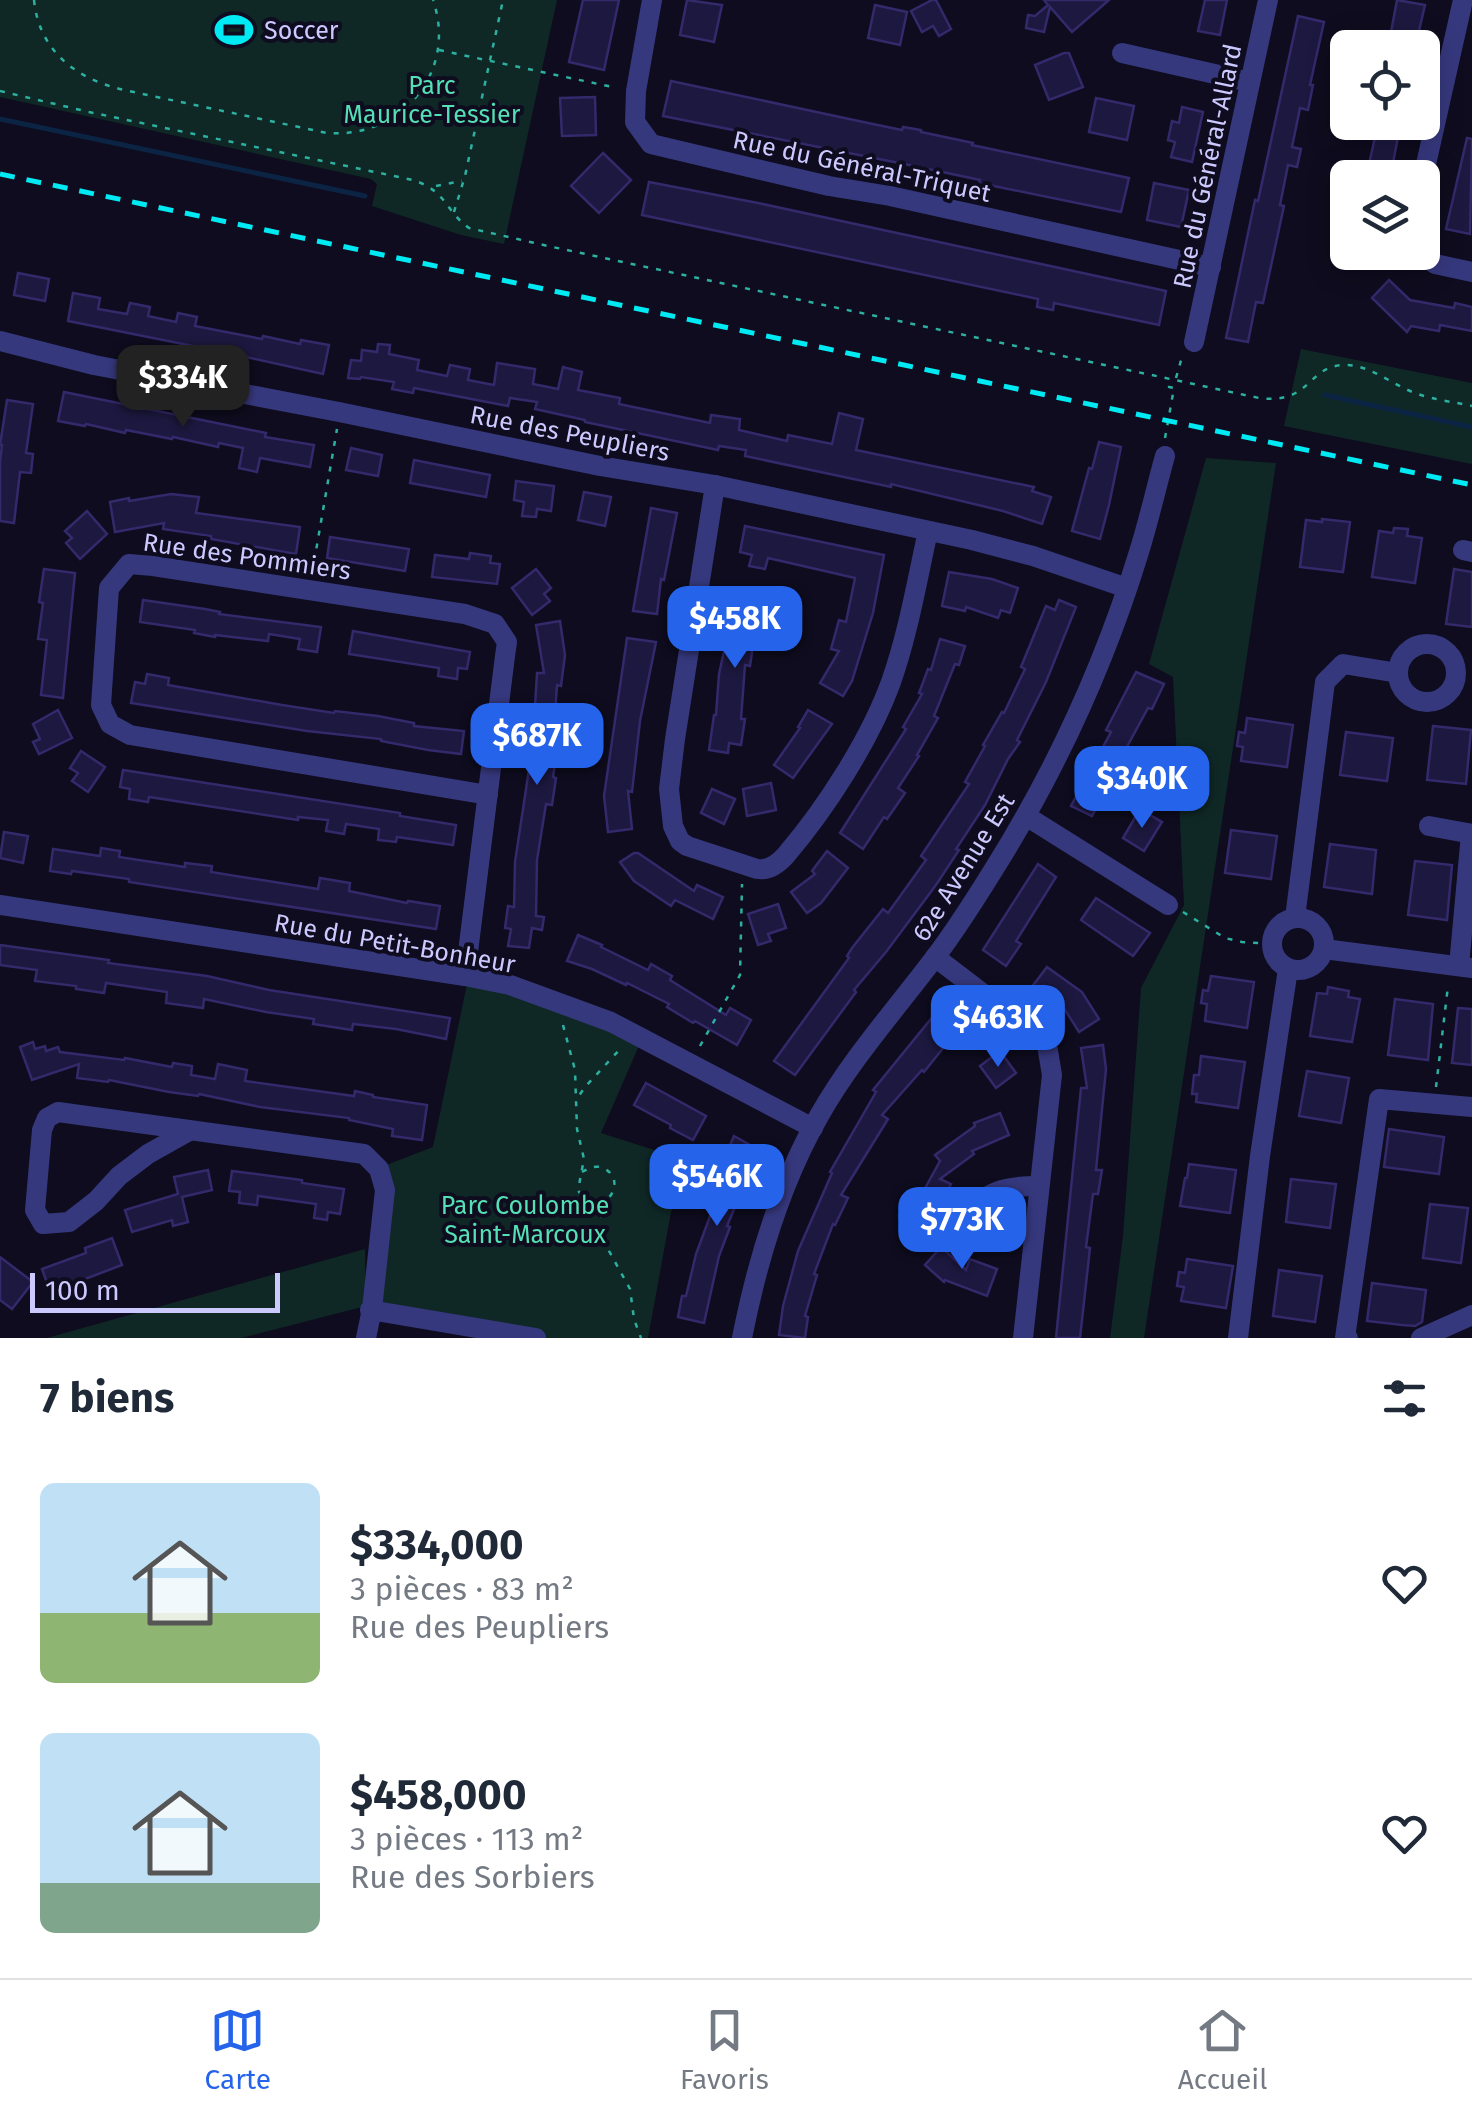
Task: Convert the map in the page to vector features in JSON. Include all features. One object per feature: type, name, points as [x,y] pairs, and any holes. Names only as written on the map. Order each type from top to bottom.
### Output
[{"type":"street","name":"Rue du Général-Triquet","points":[[652,0],[636,92],[635,122],[651,144],[1211,267]]},
{"type":"street","name":"Rue du Général-Allard","points":[[1188,348],[1211,267],[1268,0]]},
{"type":"street","points":[[1427,160],[1463,0]]},
{"type":"street","points":[[1122,53],[1250,82]]},
{"type":"street","points":[[1440,265],[1472,272]]},
{"type":"street","name":"Rue des Peupliers","points":[[0,341],[94,365],[928,531],[1019,552],[1127,588]]},
{"type":"street","name":"62e Avenue Est","points":[[742,1338],[764,1247],[813,1128],[863,1050],[935,958],[1026,816],[1088,690],[1127,588],[1162,449]]},
{"type":"street","points":[[715,486],[675,739],[669,789],[673,826],[687,846],[757,869],[768,868],[786,855],[852,765],[890,684],[928,531]]},
{"type":"street","name":"Rue des Pommiers","points":[[466,976],[507,642],[495,624],[465,614],[129,564],[109,588],[101,705],[110,724],[130,735],[488,796]]},
{"type":"street","points":[[1424,644],[1434,644],[1464,666],[1442,698],[1433,701],[1416,700],[1408,694],[1398,673],[1403,656],[1424,644]]},
{"type":"street","points":[[1296,918],[1326,682],[1343,664],[1398,673]]},
{"type":"street","points":[[1026,816],[1168,905]]},
{"type":"street","points":[[1324,950],[1460,966],[1472,834],[1429,826]]},
{"type":"street","name":"Rue du Petit-Bonheur","points":[[0,905],[510,985],[610,1022],[813,1128]]},
{"type":"street","points":[[1296,918],[1316,924],[1324,936],[1324,950],[1318,962],[1304,970],[1288,969],[1275,957],[1272,944],[1276,929],[1296,918]]},
{"type":"street","points":[[935,958],[1047,1046],[1052,1075],[1023,1338]]},
{"type":"street","points":[[1238,1338],[1288,969]]},
{"type":"street","points":[[1348,1338],[1379,1099],[1472,1107]]},
{"type":"street","points":[[190,1131],[148,1154],[70,1222],[43,1224],[35,1210],[42,1130],[47,1118],[58,1112],[364,1154],[379,1169],[385,1190],[366,1338]]},
{"type":"street","points":[[1033,1231],[987,1231],[975,1221],[972,1212],[979,1201],[996,1192],[1014,1186],[1039,1186]]},
{"type":"street","points":[[370,1310],[536,1338]]},
{"type":"street","points":[[1421,1338],[1472,1314]]},
{"type":"path","points":[[34,0],[40,25],[55,53],[69,67],[96,82],[326,133],[360,132],[382,124],[401,113],[425,85],[437,50],[438,23],[433,0]]},
{"type":"path","points":[[454,212],[503,0]]},
{"type":"path","points":[[437,50],[626,89]]},
{"type":"path","points":[[0,91],[413,180],[433,188],[466,226],[484,232],[1277,400],[1296,394],[1328,368],[1354,365],[1418,394],[1472,406]]},
{"type":"path","points":[[433,188],[464,180]]},
{"type":"path","points":[[1162,449],[1174,388],[1169,387],[1188,348]]},
{"type":"path","points":[[309,590],[340,412]]},
{"type":"path","points":[[698,1051],[740,975],[742,878]]},
{"type":"path","points":[[1168,905],[1225,938],[1272,944]]},
{"type":"path","points":[[1434,1104],[1460,966]]},
{"type":"path","points":[[560,1003],[575,1070],[577,1130],[584,1158],[578,1190],[601,1216],[609,1250],[630,1289],[641,1338]]},
{"type":"path","points":[[576,1100],[633,1034]]},
{"type":"path","points":[[584,1158],[592,1167],[606,1170],[613,1177],[614,1189],[601,1216]]},
{"type":"path","points":[[582,1172],[592,1167]]},
{"type":"path","points":[[589,1203],[606,1201]]},
{"type":"green space","name":"Parc Maurice-Tessier","points":[[0,0],[557,0],[504,244],[461,235],[372,206],[377,184],[371,179],[0,97]]},
{"type":"green space","points":[[1301,349],[1472,383],[1472,464],[1284,426]]},
{"type":"green space","points":[[1206,458],[1276,463],[1144,1338],[1110,1338],[1123,1236],[1141,988],[1184,905],[1173,677],[1149,664]]},
{"type":"green space","name":"Parc Coulombe Saint-Marcoux","points":[[467,984],[556,1003],[641,1041],[601,1133],[695,1163],[671,1212],[648,1338],[547,1338],[372,1309],[381,1167],[433,1147]]},
{"type":"green space","points":[[365,1249],[366,1306],[241,1338],[47,1338]]},
{"type":"building","points":[[583,0],[619,0],[604,70],[569,62]]},
{"type":"building","points":[[687,0],[722,5],[714,42],[680,35]]},
{"type":"building","points":[[936,0],[951,29],[939,36],[933,26],[922,32],[911,11]]},
{"type":"building","points":[[1044,0],[1109,0],[1072,32],[1050,7],[1044,32],[1026,28],[1028,15],[1035,16],[1048,5]]},
{"type":"building","points":[[1205,0],[1227,0],[1220,35],[1198,31]]},
{"type":"building","points":[[1397,0],[1425,5],[1419,30],[1391,30]]},
{"type":"building","points":[[875,5],[907,12],[900,45],[868,38]]},
{"type":"building","points":[[1298,16],[1324,22],[1308,110],[1300,108],[1292,147],[1301,149],[1297,167],[1288,165],[1280,205],[1284,206],[1263,303],[1256,302],[1248,342],[1226,338],[1255,200],[1258,201]]},
{"type":"building","points":[[1069,53],[1083,87],[1049,100],[1035,65]]},
{"type":"building","points":[[671,81],[902,130],[921,130],[972,145],[1129,178],[1121,212],[663,116]]},
{"type":"building","points":[[595,97],[596,135],[562,136],[560,98]]},
{"type":"building","points":[[1096,98],[1134,106],[1127,140],[1089,132]]},
{"type":"building","points":[[1182,107],[1203,112],[1192,162],[1171,157],[1175,142],[1168,140],[1172,121],[1179,123]]},
{"type":"building","points":[[1467,138],[1472,139],[1470,234],[1446,229]]},
{"type":"building","points":[[1374,140],[1397,140],[1394,160],[1370,160]]},
{"type":"building","points":[[603,153],[631,180],[599,213],[571,186]]},
{"type":"building","points":[[649,182],[1166,291],[1159,325],[1054,303],[1053,310],[1037,307],[1038,299],[642,215]]},
{"type":"building","points":[[1154,183],[1189,190],[1181,227],[1147,220]]},
{"type":"building","points":[[18,273],[49,279],[45,301],[14,295]]},
{"type":"building","points":[[1389,280],[1410,300],[1454,308],[1455,303],[1472,307],[1472,331],[1440,325],[1439,331],[1411,326],[1407,332],[1372,298]]},
{"type":"building","points":[[73,293],[100,298],[98,309],[127,314],[130,303],[150,307],[148,316],[176,322],[178,313],[197,317],[195,326],[262,339],[263,336],[329,345],[323,374],[237,355],[236,359],[212,355],[213,350],[68,321]]},
{"type":"building","points":[[378,344],[390,345],[389,354],[419,360],[417,370],[447,376],[450,365],[470,369],[468,380],[494,385],[497,363],[535,369],[533,384],[558,389],[563,367],[582,372],[578,390],[620,398],[619,404],[710,423],[711,415],[740,419],[739,430],[787,441],[788,435],[832,444],[839,413],[863,419],[856,450],[1034,487],[1032,491],[1051,497],[1042,524],[891,484],[745,456],[746,450],[719,446],[718,450],[585,422],[535,409],[537,402],[510,398],[508,406],[414,388],[413,393],[392,389],[394,382],[348,378],[351,360],[361,361],[362,350],[377,352]]},
{"type":"building","points":[[64,392],[314,445],[310,467],[260,458],[257,472],[239,468],[243,448],[58,421]]},
{"type":"building","points":[[7,400],[33,404],[26,453],[33,454],[31,473],[20,472],[14,523],[0,521],[0,445]]},
{"type":"building","points":[[1099,442],[1121,447],[1100,539],[1072,531]]},
{"type":"building","points":[[351,448],[382,455],[378,476],[346,470]]},
{"type":"building","points":[[414,460],[490,475],[486,497],[410,483]]},
{"type":"building","points":[[516,481],[554,486],[551,511],[537,509],[536,517],[522,516],[524,502],[514,500]]},
{"type":"building","points":[[584,492],[611,497],[605,526],[578,520]]},
{"type":"building","points":[[171,494],[199,497],[196,513],[300,527],[296,554],[163,529],[164,523],[115,532],[110,502]]},
{"type":"building","points":[[651,508],[677,513],[657,614],[633,611]]},
{"type":"building","points":[[87,511],[107,534],[80,559],[66,543],[72,538],[65,531]]},
{"type":"building","points":[[1306,520],[1350,522],[1343,572],[1300,567]]},
{"type":"building","points":[[745,526],[884,555],[873,613],[852,681],[843,696],[820,683],[839,651],[831,649],[839,620],[846,622],[855,578],[768,558],[765,569],[749,566],[752,555],[740,552]]},
{"type":"building","points":[[1394,528],[1408,529],[1407,536],[1422,538],[1415,583],[1372,577],[1379,531],[1393,533]]},
{"type":"building","points":[[330,537],[409,549],[405,571],[327,558]]},
{"type":"building","points":[[470,553],[491,556],[490,563],[500,564],[497,584],[432,577],[435,555],[469,559]]},
{"type":"building","points":[[44,569],[75,573],[63,698],[41,695],[47,640],[38,639]]},
{"type":"building","points":[[536,569],[551,588],[544,594],[550,601],[532,615],[512,588]]},
{"type":"building","points":[[1454,569],[1472,572],[1472,627],[1446,624]]},
{"type":"building","points":[[949,572],[1018,588],[1010,613],[1001,610],[998,618],[966,607],[965,611],[942,606]]},
{"type":"building","points":[[732,594],[764,597],[750,666],[745,665],[741,745],[729,743],[728,753],[709,750]]},
{"type":"building","points":[[143,600],[321,627],[317,652],[298,649],[300,639],[269,634],[268,641],[215,637],[140,622]]},
{"type":"building","points":[[1059,600],[1076,607],[1017,740],[1020,742],[985,805],[936,885],[854,990],[795,1075],[774,1061],[849,958],[852,948],[883,909],[888,913],[926,860],[921,856],[969,784],[965,782],[983,745],[1025,669],[1021,667],[1046,606],[1055,610]]},
{"type":"building","points":[[560,621],[565,655],[561,686],[557,685],[553,743],[558,743],[553,777],[556,778],[552,805],[546,804],[537,860],[536,916],[544,917],[542,930],[532,928],[529,948],[508,946],[511,929],[505,928],[508,906],[514,907],[515,862],[531,756],[525,755],[528,735],[534,736],[537,673],[544,673],[536,625]]},
{"type":"building","points":[[353,631],[470,652],[467,669],[458,668],[457,679],[438,676],[439,668],[349,654]]},
{"type":"building","points":[[627,638],[656,642],[640,721],[632,792],[628,791],[632,829],[608,832],[604,796]]},
{"type":"building","points":[[940,639],[965,646],[959,665],[955,664],[934,716],[938,718],[898,788],[905,793],[863,849],[840,833],[906,729],[903,727],[922,694],[919,693]]},
{"type":"building","points":[[1136,672],[1164,684],[1122,756],[1126,758],[1114,783],[1110,781],[1092,816],[1071,806],[1111,732],[1106,730]]},
{"type":"building","points":[[147,674],[169,678],[168,685],[464,731],[461,754],[131,703],[135,682],[145,684]]},
{"type":"building","points":[[58,710],[72,738],[39,754],[33,742],[40,739],[33,724]]},
{"type":"building","points":[[808,710],[832,724],[793,778],[774,765]]},
{"type":"building","points":[[1247,718],[1293,725],[1287,767],[1241,761],[1243,747],[1237,746],[1239,732],[1245,733]]},
{"type":"building","points":[[1433,726],[1471,730],[1466,784],[1427,780]]},
{"type":"building","points":[[1346,732],[1393,738],[1387,781],[1340,775]]},
{"type":"building","points":[[81,751],[105,767],[88,792],[72,781],[78,773],[70,768]]},
{"type":"building","points":[[123,770],[456,825],[453,845],[397,837],[396,842],[378,840],[379,829],[346,824],[344,834],[326,831],[328,820],[298,820],[149,797],[148,802],[129,799],[130,789],[120,787]]},
{"type":"building","points":[[771,783],[776,810],[747,816],[743,789]]},
{"type":"building","points":[[712,789],[735,799],[724,824],[701,813]]},
{"type":"building","points":[[1137,814],[1145,819],[1148,814],[1162,822],[1144,851],[1123,838]]},
{"type":"building","points":[[1231,830],[1277,836],[1271,879],[1225,873]]},
{"type":"building","points":[[4,832],[28,836],[23,863],[0,858]]},
{"type":"building","points":[[1330,844],[1376,850],[1372,894],[1324,887]]},
{"type":"building","points":[[101,848],[120,851],[119,857],[185,867],[185,863],[212,866],[211,872],[318,889],[320,878],[350,883],[349,891],[440,906],[436,929],[129,879],[50,871],[53,849],[100,856]]},
{"type":"building","points":[[827,851],[848,868],[821,903],[807,913],[791,892],[815,874],[812,871]]},
{"type":"building","points":[[634,853],[694,891],[697,885],[723,897],[713,919],[675,900],[671,906],[634,881],[620,862]]},
{"type":"building","points":[[1415,861],[1452,865],[1447,920],[1408,915]]},
{"type":"building","points":[[1038,864],[1056,877],[1016,941],[1021,944],[1006,966],[983,950]]},
{"type":"building","points":[[1096,898],[1150,933],[1133,956],[1081,920]]},
{"type":"building","points":[[778,904],[786,928],[768,934],[771,941],[758,945],[748,914]]},
{"type":"building","points":[[578,935],[648,970],[651,964],[726,1015],[730,1008],[751,1020],[737,1045],[627,983],[567,961]]},
{"type":"building","points":[[0,945],[450,1018],[446,1039],[353,1024],[352,1030],[313,1024],[314,1019],[204,999],[203,1008],[166,1003],[167,992],[106,983],[104,993],[76,989],[35,981],[37,970],[0,965]]},
{"type":"building","points":[[1047,967],[1082,992],[1099,1019],[1079,1032],[1057,997],[1052,1003],[1031,988]]},
{"type":"building","points":[[1211,976],[1254,982],[1247,1028],[1205,1021],[1207,1004],[1201,1003]]},
{"type":"building","points":[[1328,987],[1349,991],[1348,997],[1360,999],[1352,1042],[1310,1036],[1317,993],[1327,994]]},
{"type":"building","points":[[1395,999],[1433,1004],[1428,1060],[1388,1055]]},
{"type":"building","points":[[1458,1008],[1472,1009],[1472,1065],[1452,1063]]},
{"type":"building","points":[[939,1009],[960,1027],[882,1115],[888,1119],[841,1195],[848,1198],[833,1224],[814,1274],[817,1275],[805,1316],[805,1338],[779,1335],[798,1251],[830,1172],[876,1092],[873,1090]]},
{"type":"building","points":[[33,1042],[35,1049],[45,1046],[46,1051],[58,1047],[60,1052],[172,1067],[173,1063],[192,1066],[191,1075],[215,1079],[218,1064],[247,1070],[245,1081],[354,1096],[355,1091],[427,1105],[422,1140],[392,1136],[393,1129],[349,1118],[77,1078],[79,1064],[32,1080],[20,1047]]},
{"type":"building","points":[[1103,1045],[1106,1069],[1096,1170],[1102,1170],[1098,1194],[1093,1194],[1086,1247],[1090,1248],[1080,1338],[1056,1338],[1081,1088],[1087,1088],[1081,1048]]},
{"type":"building","points":[[1000,1051],[1016,1073],[996,1088],[980,1066]]},
{"type":"building","points":[[1201,1056],[1245,1062],[1238,1108],[1196,1102],[1197,1094],[1192,1094],[1194,1075],[1199,1075]]},
{"type":"building","points":[[1307,1071],[1349,1078],[1341,1123],[1299,1116]]},
{"type":"building","points":[[646,1083],[706,1116],[693,1140],[634,1105]]},
{"type":"building","points":[[1000,1113],[1009,1135],[972,1151],[974,1154],[940,1179],[951,1184],[932,1220],[939,1241],[911,1250],[899,1216],[912,1212],[940,1161],[935,1155],[974,1123]]},
{"type":"building","points":[[1389,1129],[1444,1137],[1439,1174],[1384,1167]]},
{"type":"building","points":[[734,1136],[759,1150],[740,1184],[744,1186],[727,1226],[730,1227],[719,1256],[704,1323],[678,1317],[715,1203],[710,1201],[714,1191],[710,1190]]},
{"type":"building","points":[[1189,1164],[1236,1170],[1230,1213],[1180,1206]]},
{"type":"building","points":[[208,1170],[212,1190],[182,1197],[188,1222],[173,1226],[172,1220],[132,1232],[125,1210],[178,1194],[174,1177]]},
{"type":"building","points":[[232,1171],[344,1189],[340,1214],[328,1212],[327,1220],[314,1218],[316,1204],[258,1196],[257,1205],[239,1203],[240,1192],[229,1191]]},
{"type":"building","points":[[1291,1179],[1336,1184],[1330,1228],[1286,1222]]},
{"type":"building","points":[[1430,1204],[1468,1208],[1461,1263],[1423,1258]]},
{"type":"building","points":[[112,1238],[122,1265],[85,1279],[87,1285],[52,1297],[42,1269],[86,1253],[85,1248]]},
{"type":"building","points":[[941,1247],[966,1270],[970,1259],[997,1269],[987,1296],[944,1282],[925,1265]]},
{"type":"building","points":[[0,1257],[33,1282],[12,1309],[0,1300]]},
{"type":"building","points":[[1187,1259],[1233,1266],[1226,1308],[1181,1301],[1184,1287],[1177,1286],[1179,1272],[1185,1273]]},
{"type":"building","points":[[1279,1270],[1322,1276],[1315,1322],[1273,1316]]},
{"type":"building","points":[[1372,1283],[1426,1290],[1422,1322],[1415,1326],[1367,1321]]},
{"type":"waterway","points":[[0,119],[365,196]]},
{"type":"waterway","points":[[1325,395],[1472,427]]},
{"type":"railway","points":[[0,174],[1472,485]]},
{"type":"place","name":"Soccer","points":[[234,30]]}]
